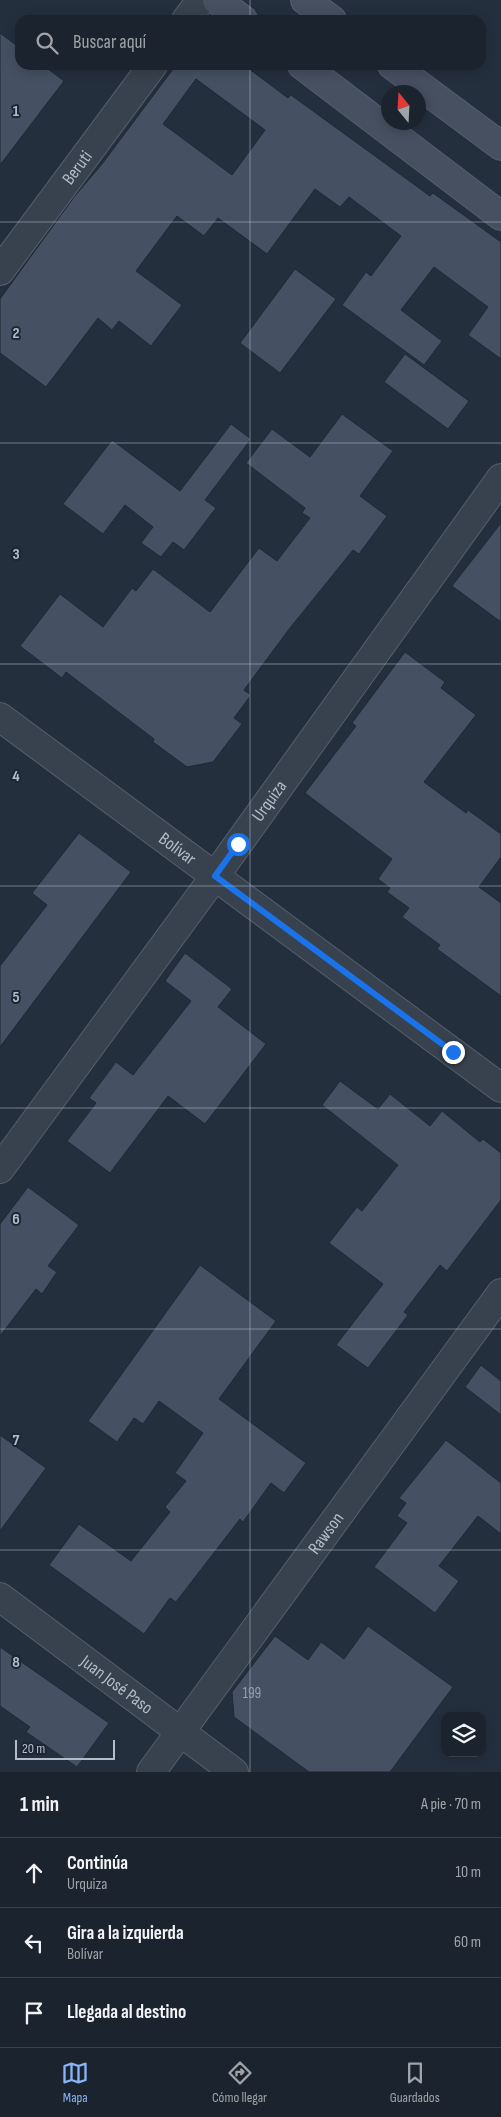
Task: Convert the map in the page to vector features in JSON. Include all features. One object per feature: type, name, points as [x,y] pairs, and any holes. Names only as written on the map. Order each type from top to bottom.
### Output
[{"type":"main road","points":[[217,0],[236,15]]},
{"type":"main road","points":[[305,0],[325,15]]},
{"type":"main road","points":[[309,70],[501,216]]},
{"type":"main road","points":[[399,70],[501,146]]},
{"type":"street","points":[[190,15],[201,0]]},
{"type":"street","name":"Beruti","points":[[0,271],[149,70]]},
{"type":"street","name":"Urquiza","points":[[0,1169],[215,876],[501,478]]},
{"type":"street","name":"Bolívar","points":[[0,717],[501,1088]]},
{"type":"street","name":"Rawson","points":[[151,1772],[501,1293]]},
{"type":"street","name":"Juan José Paso","points":[[0,1598],[234,1772]]},
{"type":"building","points":[[0,33],[15,44],[15,70],[50,70],[64,81],[0,165]]},
{"type":"building","points":[[172,70],[251,70],[288,98],[291,95],[430,196],[433,193],[501,242],[501,359],[468,335],[488,307],[434,267],[401,310],[442,341],[424,365],[342,305],[366,272],[371,276],[401,236],[349,197],[340,207],[315,189],[267,254],[218,218],[204,236],[177,216],[136,271],[182,305],[151,346],[119,321],[112,330],[98,318],[46,387],[0,353],[0,299],[74,197],[102,164]],"holes":[[[196,79],[265,130],[232,175],[163,124]]]},
{"type":"building","points":[[295,269],[336,299],[280,373],[240,343]]},
{"type":"building","points":[[405,354],[469,401],[448,429],[384,382]]},
{"type":"building","points":[[342,414],[393,451],[360,496],[387,516],[359,554],[353,550],[290,628],[244,690],[251,695],[234,718],[242,724],[213,762],[187,767],[153,742],[154,739],[66,672],[62,678],[20,646],[60,594],[103,627],[132,588],[136,591],[153,569],[210,612],[259,548],[277,561],[310,518],[302,513],[305,508],[246,463],[272,429],[310,457]]},
{"type":"building","points":[[231,424],[251,439],[205,500],[216,508],[184,550],[173,542],[161,557],[141,543],[153,527],[125,505],[103,534],[63,504],[112,440],[180,491]]},
{"type":"building","points":[[501,523],[501,622],[452,586]]},
{"type":"building","points":[[405,652],[445,682],[441,688],[476,715],[424,782],[466,813],[468,810],[501,834],[501,857],[479,887],[501,903],[501,996],[437,949],[440,945],[402,917],[409,908],[387,892],[390,888],[378,879],[392,859],[305,793],[356,726],[352,723]]},
{"type":"building","points":[[79,833],[131,872],[0,1047],[0,966],[47,905],[32,893]]},
{"type":"building","points":[[185,953],[232,989],[218,1007],[266,1044],[205,1124],[168,1096],[110,1173],[67,1141],[96,1103],[89,1098],[116,1062],[133,1075],[191,1001],[165,981]]},
{"type":"building","points":[[340,1081],[378,1109],[390,1094],[430,1126],[442,1111],[480,1142],[483,1139],[501,1153],[501,1200],[447,1271],[440,1265],[404,1312],[408,1315],[368,1368],[336,1345],[383,1284],[329,1243],[357,1207],[362,1211],[398,1165],[322,1105]]},
{"type":"building","points":[[28,1187],[79,1225],[48,1266],[57,1272],[42,1294],[36,1289],[0,1336],[0,1224]]},
{"type":"building","points":[[200,1265],[276,1321],[219,1399],[306,1463],[284,1493],[271,1483],[243,1522],[240,1519],[176,1602],[170,1598],[144,1634],[49,1565],[79,1524],[131,1561],[170,1512],[165,1507],[186,1481],[175,1473],[203,1433],[159,1401],[143,1424],[134,1418],[117,1442],[88,1421]]},
{"type":"building","points":[[481,1365],[501,1381],[501,1415],[465,1387]]},
{"type":"building","points":[[0,1435],[46,1468],[0,1531]]},
{"type":"building","points":[[446,1440],[501,1483],[501,1534],[478,1516],[439,1566],[459,1581],[435,1613],[374,1567],[407,1523],[397,1516],[406,1503],[399,1498]]},
{"type":"building","points":[[368,1626],[453,1687],[390,1772],[309,1772],[234,1717],[232,1692],[275,1636],[308,1660],[321,1642],[344,1659]]},
{"type":"building","points":[[0,1647],[109,1723],[77,1767],[26,1732],[30,1727],[0,1706]]},
{"type":"route","points":[[238,844],[215,876],[453,1052]]}]
